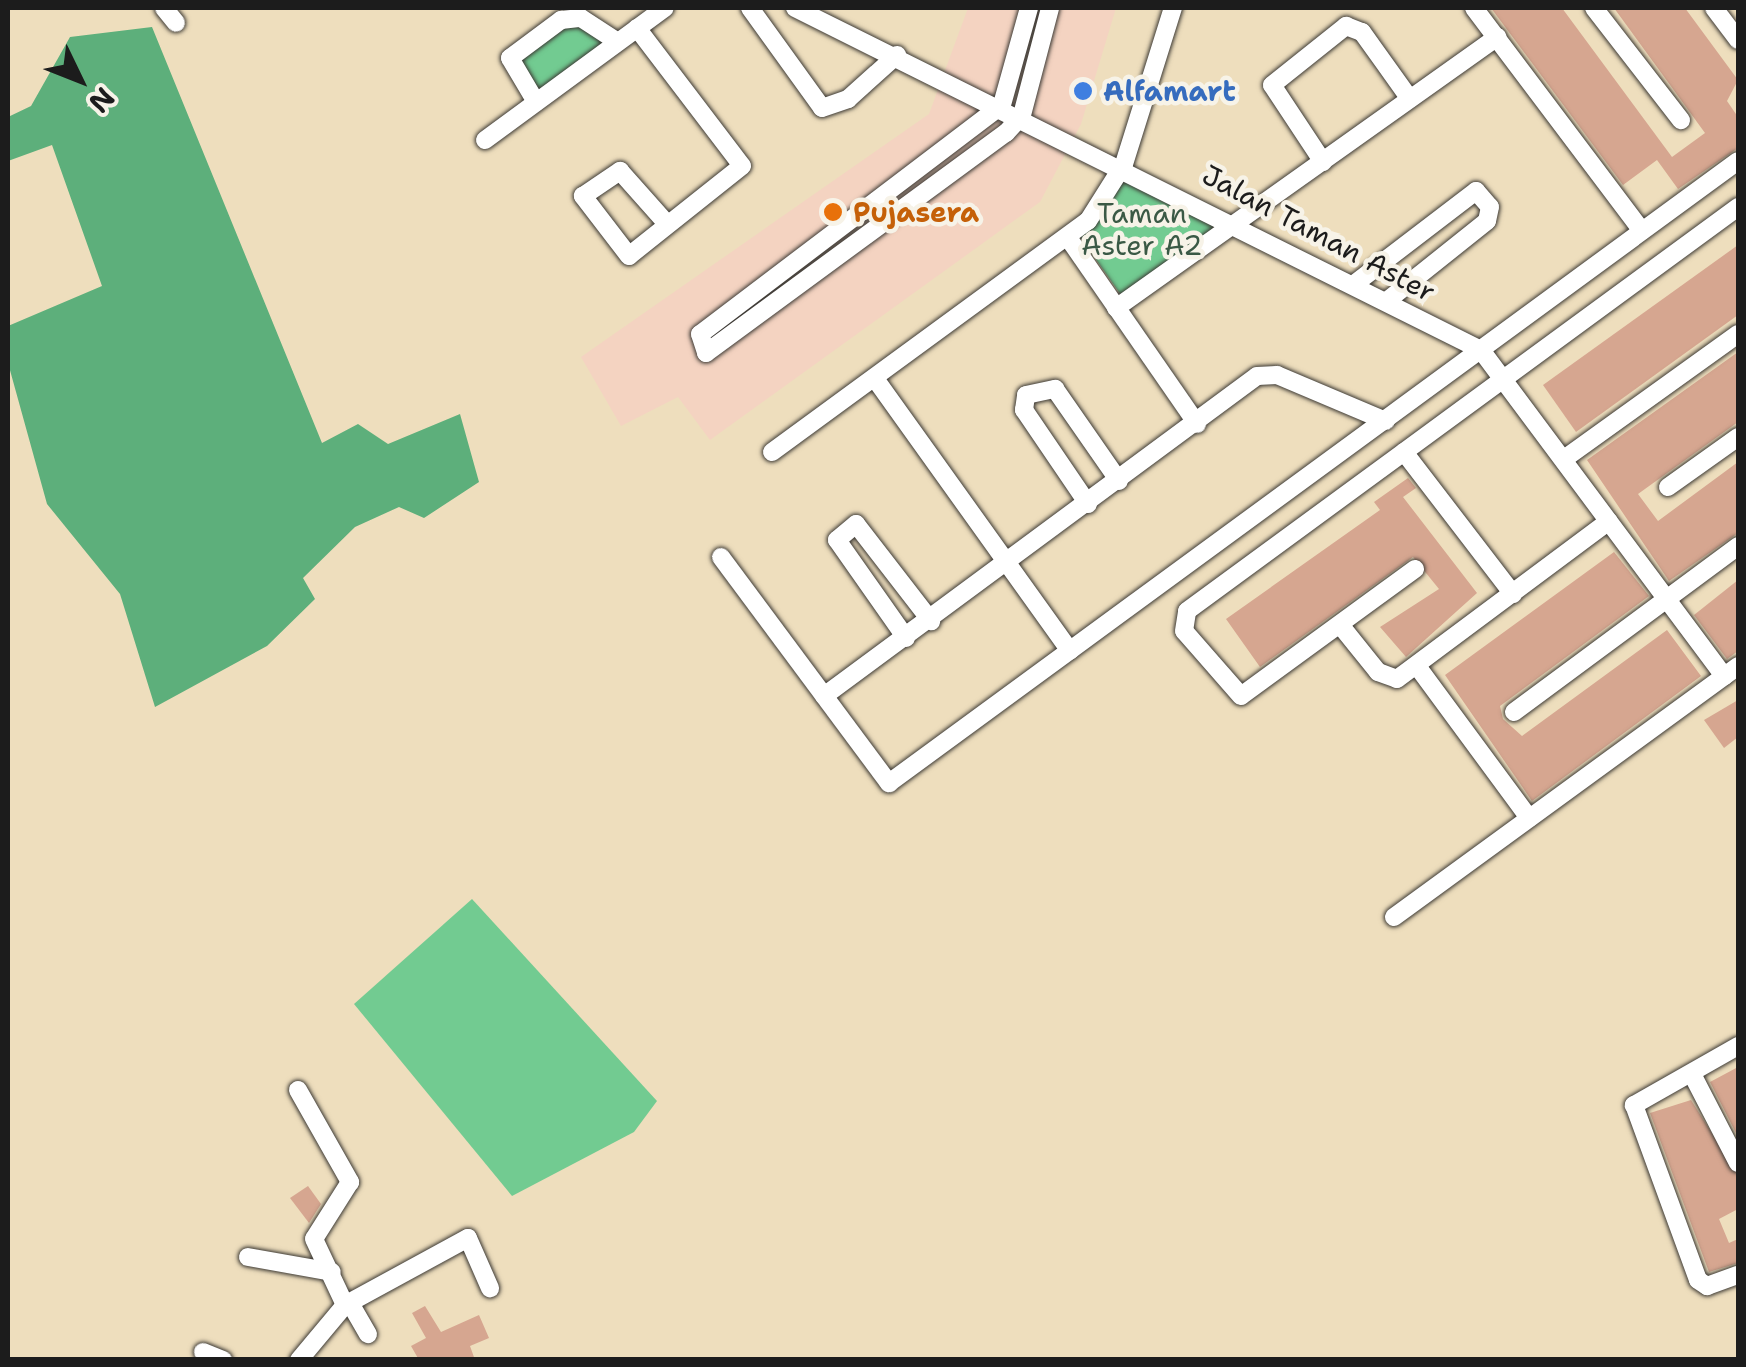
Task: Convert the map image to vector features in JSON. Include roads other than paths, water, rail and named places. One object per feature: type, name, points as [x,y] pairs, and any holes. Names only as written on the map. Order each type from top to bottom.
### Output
[{"type":"street","points":[[486,140],[665,8]]},
{"type":"street","points":[[750,8],[822,108],[848,99],[898,54]]},
{"type":"street","name":"Jalan Taman Aster","points":[[795,8],[1124,164],[1357,282],[1481,350]]},
{"type":"street","points":[[1029,8],[1002,105],[700,334],[706,353],[1022,115],[1050,8]]},
{"type":"street","points":[[772,452],[1069,239],[1124,164],[1172,14],[1189,8]]},
{"type":"street","points":[[1474,8],[1642,230]]},
{"type":"street","points":[[1594,8],[1680,120]]},
{"type":"street","points":[[1714,8],[1738,40]]},
{"type":"street","points":[[536,102],[509,64],[546,31],[571,15],[618,42]]},
{"type":"street","points":[[1323,162],[1272,85],[1346,26],[1362,32],[1410,99]]},
{"type":"street","points":[[637,28],[742,166],[629,256],[582,196],[620,170],[668,224]]},
{"type":"street","points":[[1116,308],[1497,37]]},
{"type":"street","points":[[721,558],[889,783],[1738,161]]},
{"type":"street","points":[[1357,282],[1476,191],[1490,208],[1488,220],[1388,300]]},
{"type":"street","points":[[1414,569],[1241,696],[1182,619],[1502,377],[1738,206]]},
{"type":"street","points":[[1069,239],[1197,424]]},
{"type":"street","points":[[1564,460],[1738,334]]},
{"type":"street","points":[[1394,917],[1731,671],[1666,598],[1481,350]]},
{"type":"street","points":[[824,696],[1267,373],[1386,421]]},
{"type":"street","points":[[876,380],[1070,651]]},
{"type":"street","points":[[1088,504],[1024,410],[1026,395],[1055,389],[1119,482]]},
{"type":"street","points":[[1668,487],[1738,437]]},
{"type":"street","points":[[1404,452],[1513,594]]},
{"type":"street","points":[[1341,626],[1385,678],[1417,666],[1609,521]]},
{"type":"street","points":[[906,638],[837,540],[856,524],[931,621]]},
{"type":"street","points":[[1514,712],[1738,546]]},
{"type":"street","points":[[1417,666],[1529,818]]},
{"type":"street","points":[[1738,1046],[1692,1074],[1637,1098],[1635,1110],[1698,1280],[1708,1286],[1738,1275]]},
{"type":"street","points":[[1692,1074],[1738,1163]]},
{"type":"street","points":[[298,1090],[350,1182],[314,1239],[347,1304],[368,1334]]},
{"type":"street","points":[[300,1360],[347,1304],[468,1238],[490,1288]]},
{"type":"street","points":[[248,1257],[332,1272]]},
{"type":"street","points":[[202,1352],[223,1360]]},
{"type":"place","name":"Alfamart","points":[[1083,91]]},
{"type":"place","name":"Pujasera","points":[[833,212]]},
{"type":"park label","name":"Taman Aster A2","points":[[1142,229]]}]
